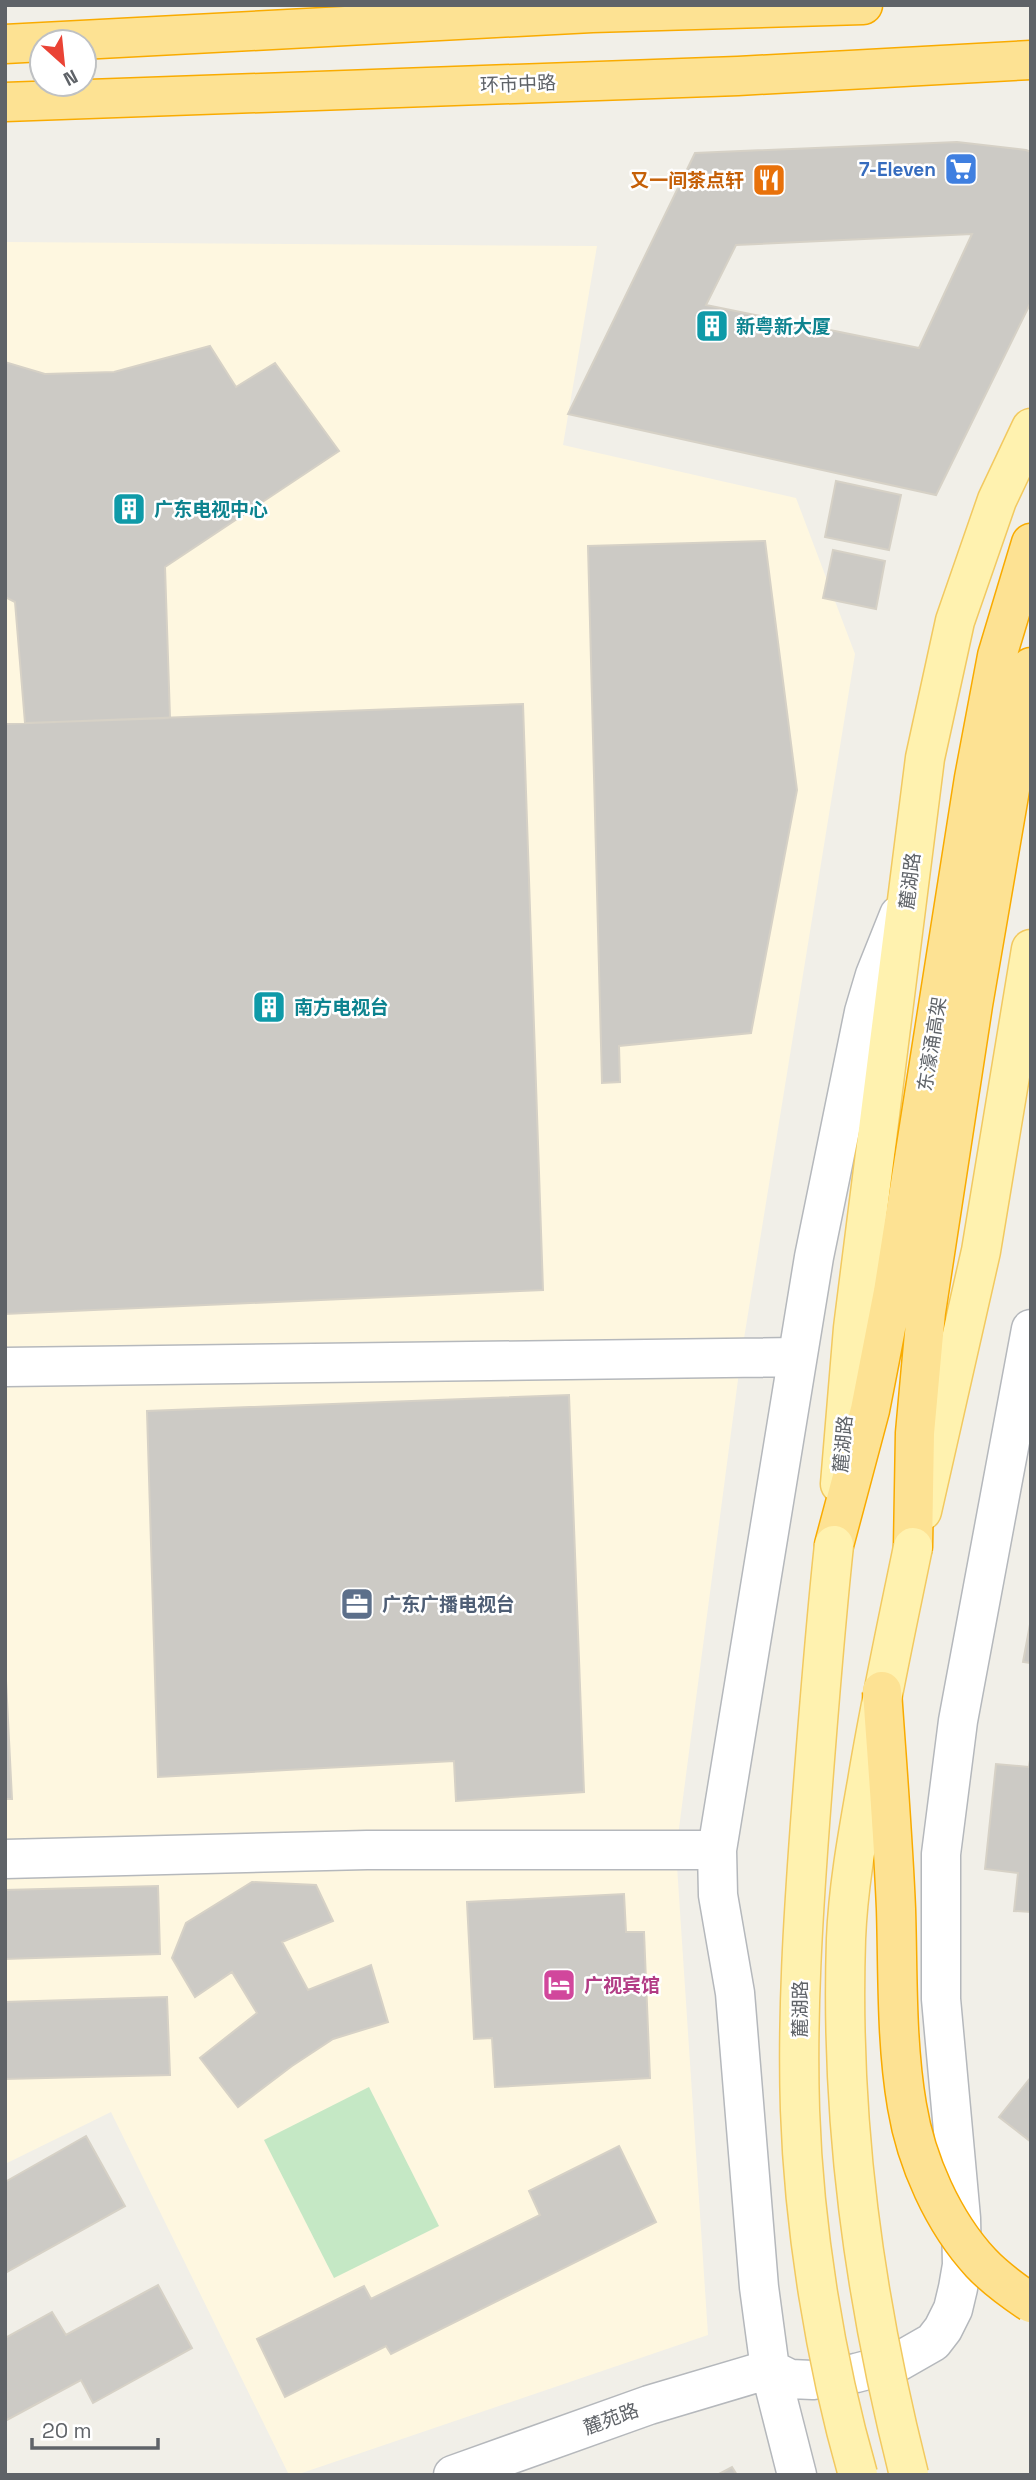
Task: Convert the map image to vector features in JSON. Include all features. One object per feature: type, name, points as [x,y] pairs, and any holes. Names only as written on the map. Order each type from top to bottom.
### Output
[{"type":"highway","points":[[5,44],[592,13],[863,5]]},
{"type":"highway","name":"环市中路","points":[[5,102],[738,76],[1031,60]]},
{"type":"highway","name":"东濠涌高架","points":[[914,1548],[915,1433],[926,1312],[992,782],[997,656],[1031,543]]},
{"type":"highway","name":"东濠涌高架","points":[[834,1545],[870,1410],[992,782],[1031,667]]},
{"type":"highway","points":[[882,1691],[894,1874],[902,2073],[908,2109],[929,2176],[960,2235],[990,2271],[1007,2287],[1031,2303]]},
{"type":"main road","name":"麓湖路","points":[[858,2475],[825,2335],[810,2228],[800,2111],[800,1957],[821,1663],[853,1328],[925,758],[955,621],[998,500],[1031,428]]},
{"type":"main road","points":[[909,2475],[868,2290],[851,2152],[846,2084],[846,1937],[856,1841],[882,1691],[981,1251],[1031,949]]},
{"type":"street","points":[[797,2475],[770,2369],[759,2287],[735,1993],[718,1895],[717,1850],[814,1257],[864,1012],[874,975],[909,890]]},
{"type":"street","points":[[770,2369],[790,2379],[813,2380],[898,2362],[933,2342],[943,2329],[956,2298],[962,2265],[961,2218],[941,1999],[941,1854],[958,1721],[1031,1329]]},
{"type":"street","points":[[5,1367],[797,1357]]},
{"type":"street","points":[[5,1859],[367,1850],[717,1850]]},
{"type":"street","name":"麓苑路","points":[[453,2475],[649,2405],[770,2369]]},
{"type":"shaded area","name":"广东广播电视台","points":[[5,242],[597,246],[563,445],[796,498],[855,654],[741,1357],[676,1851],[708,2335],[296,2475],[289,2475],[111,2112],[5,2164]]},
{"type":"green space","points":[[369,2087],[439,2226],[334,2278],[264,2140]]},
{"type":"building","name":"新粤新大厦","points":[[957,142],[1031,152],[1031,302],[936,495],[568,414],[695,153]],"holes":[[[972,234],[919,348],[706,305],[736,245]]]},
{"type":"building","name":"广东电视中心","points":[[210,346],[236,387],[275,363],[339,451],[165,567],[170,718],[25,723],[15,602],[5,597],[5,362],[45,374],[114,372]]},
{"type":"building","points":[[836,481],[901,495],[889,550],[825,537]]},
{"type":"building","points":[[765,541],[797,790],[751,1033],[619,1046],[620,1082],[602,1083],[588,546]]},
{"type":"building","points":[[833,550],[885,561],[876,609],[823,598]]},
{"type":"building","name":"南方电视台","points":[[523,704],[543,1290],[5,1314],[5,724]]},
{"type":"building","points":[[569,1395],[584,1792],[456,1801],[454,1761],[158,1777],[147,1411]]},
{"type":"building","points":[[1031,1619],[1031,1663],[1023,1662]]},
{"type":"building","points":[[5,1661],[12,1799],[5,1799]]},
{"type":"building","points":[[1031,1753],[1031,1912],[1014,1911],[1018,1873],[985,1869],[996,1764],[1029,1767]]},
{"type":"building","points":[[252,1882],[316,1885],[333,1921],[282,1942],[308,1990],[371,1965],[388,2022],[333,2039],[238,2107],[200,2058],[257,2013],[232,1972],[195,1997],[172,1958],[186,1923]]},
{"type":"building","points":[[158,1886],[160,1954],[5,1959],[5,1890]]},
{"type":"building","name":"广视宾馆","points":[[624,1894],[626,1932],[644,1932],[650,2078],[495,2087],[492,2038],[474,2039],[467,1902]]},
{"type":"building","points":[[167,1997],[170,2075],[5,2079],[5,2002]]},
{"type":"building","points":[[1031,2077],[1031,2142],[999,2117]]},
{"type":"building","points":[[86,2136],[125,2206],[5,2273],[5,2182]]},
{"type":"building","points":[[619,2146],[656,2222],[391,2354],[386,2346],[285,2397],[257,2339],[364,2286],[371,2299],[540,2215],[529,2191]]},
{"type":"building","points":[[158,2285],[192,2348],[93,2403],[81,2380],[5,2421],[5,2338],[52,2312],[66,2335]]},
{"type":"building","points":[[732,2467],[737,2475],[717,2475]]},
{"type":"place","name":"7-Eleven","points":[[961,169]]},
{"type":"place","name":"又一间茶点轩","points":[[769,180]]},
{"type":"place","name":"新粤新大厦","points":[[712,326]]},
{"type":"place","name":"广东电视中心","points":[[129,509]]},
{"type":"place","name":"南方电视台","points":[[269,1007]]},
{"type":"place","name":"广东广播电视台","points":[[357,1604]]},
{"type":"place","name":"广视宾馆","points":[[559,1985]]}]
